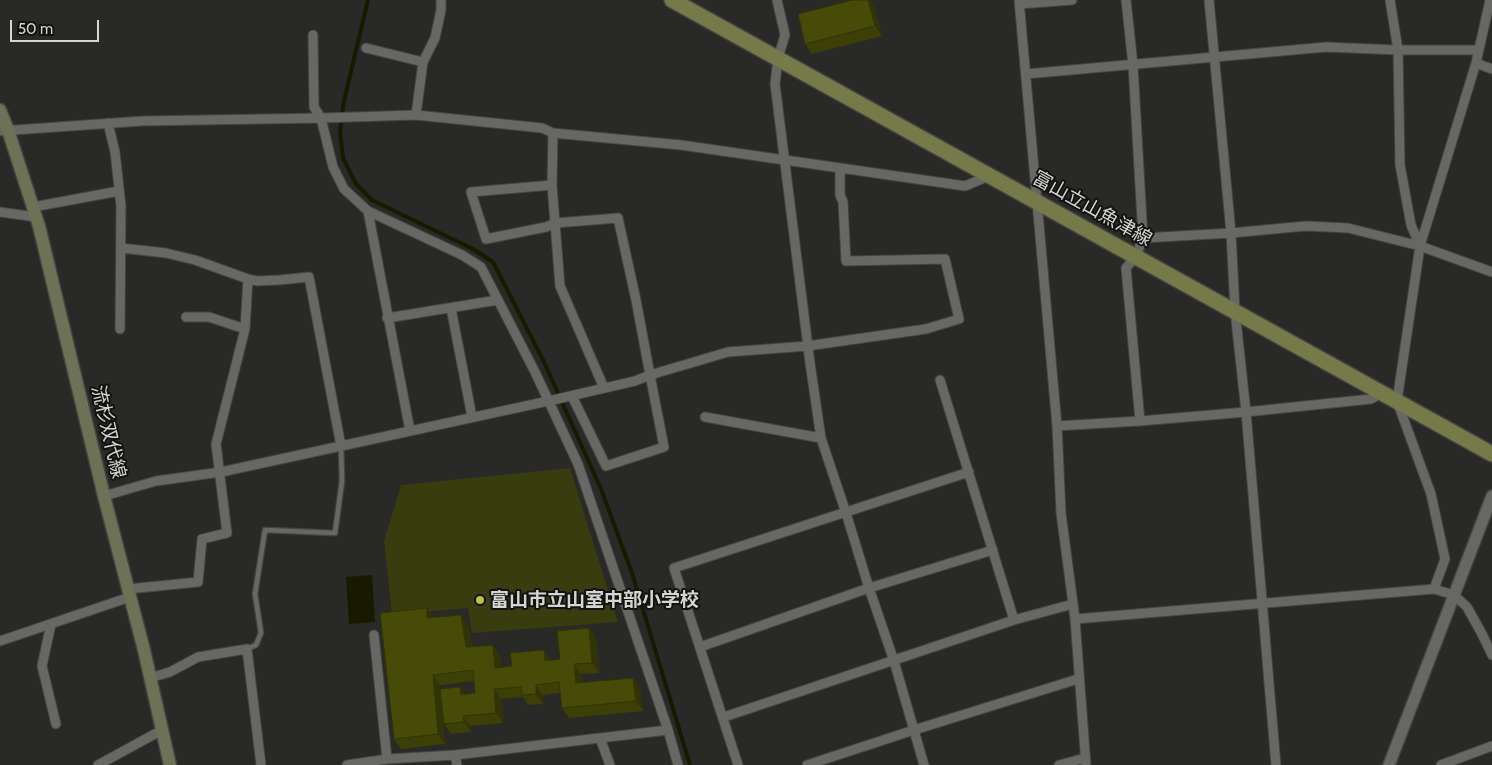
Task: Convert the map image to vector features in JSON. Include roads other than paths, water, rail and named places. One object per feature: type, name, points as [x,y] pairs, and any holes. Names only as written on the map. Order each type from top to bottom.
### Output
[{"type":"main road","name":"富山立山魚津線","points":[[672,0],[1492,454]]},
{"type":"main road","name":"流杉双代線","points":[[0,110],[4,130],[35,212],[170,765]]},
{"type":"street","points":[[416,114],[423,62],[434,38],[441,10],[441,0]]},
{"type":"street","points":[[777,0],[785,35],[778,58],[775,84],[807,346],[821,438],[894,661],[924,765]]},
{"type":"street","points":[[1059,765],[1085,761],[1075,619],[1061,513],[1057,426],[1019,2],[1072,0]]},
{"type":"street","points":[[1126,0],[1133,65],[1143,238],[1136,256],[1126,268],[1140,421]]},
{"type":"street","points":[[1209,0],[1231,233],[1235,311],[1246,412],[1276,765]]},
{"type":"street","points":[[1390,0],[1398,50],[1400,165],[1411,225],[1420,246]]},
{"type":"street","points":[[1434,589],[1445,559],[1431,494],[1397,401],[1420,246],[1476,63],[1490,0]]},
{"type":"street","points":[[313,35],[314,107],[320,118],[333,167],[344,189],[368,211],[462,255],[481,267],[551,400],[578,464],[668,730],[678,765]]},
{"type":"street","points":[[1026,74],[1326,47],[1398,50],[1479,50]]},
{"type":"street","points":[[366,48],[423,62]]},
{"type":"street","points":[[1476,63],[1492,69]]},
{"type":"street","points":[[4,130],[142,121],[334,118],[416,114],[542,128],[553,133],[682,145],[965,186],[989,176]]},
{"type":"street","points":[[108,123],[115,152],[121,206],[120,330]]},
{"type":"street","points":[[553,133],[552,185],[560,286],[604,388]]},
{"type":"street","points":[[104,496],[156,481],[221,472],[635,381],[728,352],[807,346],[926,329],[960,319],[945,259],[846,261],[843,202],[840,195],[840,168]]},
{"type":"street","points":[[552,185],[471,192],[486,239],[555,223],[618,218],[664,447],[606,466],[570,396]]},
{"type":"street","points":[[0,212],[35,212],[119,191]]},
{"type":"street","points":[[368,211],[410,431]]},
{"type":"street","points":[[1143,238],[1306,226],[1348,228],[1420,246],[1492,272]]},
{"type":"street","points":[[121,248],[166,253],[195,260],[257,281],[308,277],[341,446]]},
{"type":"street","points":[[0,641],[51,624],[129,593],[198,582],[202,539],[227,533],[221,472],[216,444],[245,329],[248,279]]},
{"type":"street","points":[[387,318],[498,300]]},
{"type":"street","points":[[451,308],[472,417]]},
{"type":"street","points":[[186,317],[209,316],[245,329]]},
{"type":"street","points":[[940,380],[1014,620]]},
{"type":"street","points":[[1057,426],[1246,412],[1371,399],[1382,393]]},
{"type":"street","points":[[705,417],[821,438]]},
{"type":"street","points":[[738,765],[724,717],[674,568],[761,538],[846,513],[969,472]]},
{"type":"street","points":[[1389,765],[1492,496]]},
{"type":"street","points":[[700,647],[869,588],[993,550]]},
{"type":"street","points":[[1075,619],[1434,589],[1454,595],[1467,607],[1492,655]]},
{"type":"street","points":[[724,717],[1014,620],[1073,604]]},
{"type":"street","points":[[51,624],[42,666],[56,724]]},
{"type":"street","points":[[374,635],[387,759]]},
{"type":"street","points":[[150,678],[170,672],[198,657],[246,649],[261,765]]},
{"type":"street","points":[[807,765],[1078,680]]},
{"type":"street","points":[[98,765],[162,730]]},
{"type":"street","points":[[347,765],[365,764],[387,759],[455,755],[668,730]]},
{"type":"street","points":[[600,738],[610,765]]},
{"type":"street","points":[[1441,765],[1492,746]]},
{"type":"street","points":[[455,755],[456,765]]},
{"type":"lane","points":[[246,649],[256,645],[261,633],[255,594],[265,530],[335,533],[342,481],[341,446]]},
{"type":"waterway","points":[[368,0],[344,101],[340,131],[343,158],[356,184],[372,200],[473,249],[493,262],[544,362],[601,489],[632,573],[690,765]]},
{"type":"place","name":"富山市立山室中部小学校","points":[[480,600]]}]
